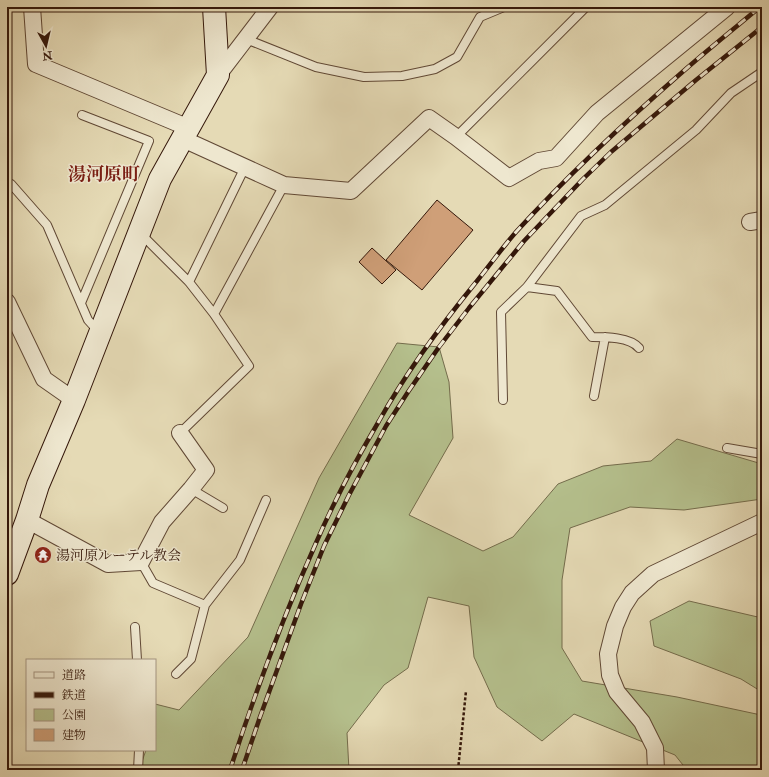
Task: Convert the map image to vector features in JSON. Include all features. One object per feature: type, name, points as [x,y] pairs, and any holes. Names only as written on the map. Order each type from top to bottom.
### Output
[{"type":"street","points":[[32,7],[36,64],[186,133],[245,167],[284,185],[351,192],[429,118],[509,178],[539,161],[556,158],[598,113],[727,7]]},
{"type":"street","points":[[214,7],[218,75]]},
{"type":"street","points":[[7,574],[38,485],[74,400],[160,179],[218,75],[270,7]]},
{"type":"street","points":[[7,302],[44,379],[74,400]]},
{"type":"street","points":[[27,520],[108,564],[142,562],[162,522],[206,470],[180,432]]},
{"type":"street","points":[[656,770],[655,748],[642,722],[617,692],[610,675],[608,654],[614,626],[632,592],[653,574],[762,522]]},
{"type":"lane","points":[[246,39],[316,67],[364,76],[402,76],[435,69],[457,56],[480,17],[504,7]]},
{"type":"lane","points":[[456,137],[586,7]]},
{"type":"lane","points":[[503,400],[501,312],[527,287],[581,216],[606,205],[696,130],[731,93],[762,72]]},
{"type":"lane","points":[[81,303],[149,141],[82,115]]},
{"type":"lane","points":[[189,282],[245,167]]},
{"type":"lane","points":[[11,184],[47,224],[88,320],[100,334]]},
{"type":"lane","points":[[214,314],[284,185]]},
{"type":"lane","points":[[139,232],[189,282],[214,314],[249,366],[180,432]]},
{"type":"lane","points":[[527,287],[557,291],[592,337],[625,340],[639,348]]},
{"type":"lane","points":[[594,396],[605,337]]},
{"type":"lane","points":[[727,448],[762,454]]},
{"type":"lane","points":[[191,489],[223,508]]},
{"type":"lane","points":[[176,674],[191,659],[205,606],[240,560],[266,500]]},
{"type":"lane","points":[[142,562],[153,583],[205,606]]},
{"type":"lane","points":[[136,627],[137,659]]},
{"type":"lane","points":[[138,770],[140,751]]},
{"type":"path","points":[[458,770],[466,691]]},
{"type":"green space","points":[[397,343],[439,347],[449,382],[453,438],[409,515],[483,551],[513,537],[558,484],[603,466],[651,461],[677,439],[762,464],[762,499],[684,510],[630,507],[570,528],[562,580],[562,648],[582,681],[677,697],[762,714],[762,770],[687,770],[675,755],[574,714],[542,741],[497,707],[474,657],[469,606],[428,597],[408,668],[384,685],[347,733],[349,770],[139,770],[146,751],[156,751],[156,704],[179,710],[248,637],[319,478]]},
{"type":"green space","points":[[689,601],[762,618],[762,692],[741,679],[654,646],[650,621]]},
{"type":"building","points":[[437,200],[473,230],[422,290],[386,260]]},
{"type":"building","points":[[372,248],[396,270],[382,284],[359,262]]},
{"type":"railway","points":[[230,770],[270,655],[323,527],[370,436],[401,384],[425,349],[450,314],[511,238],[536,210],[642,107],[760,7]]},
{"type":"railway","points":[[242,770],[301,604],[324,546],[386,426],[439,347],[524,241],[583,179],[611,152],[696,80],[762,27]]},
{"type":"place","name":"湯河原ルーテル教会","points":[[43,555]]},
{"type":"district","name":"湯河原町","points":[[104,174]]}]
